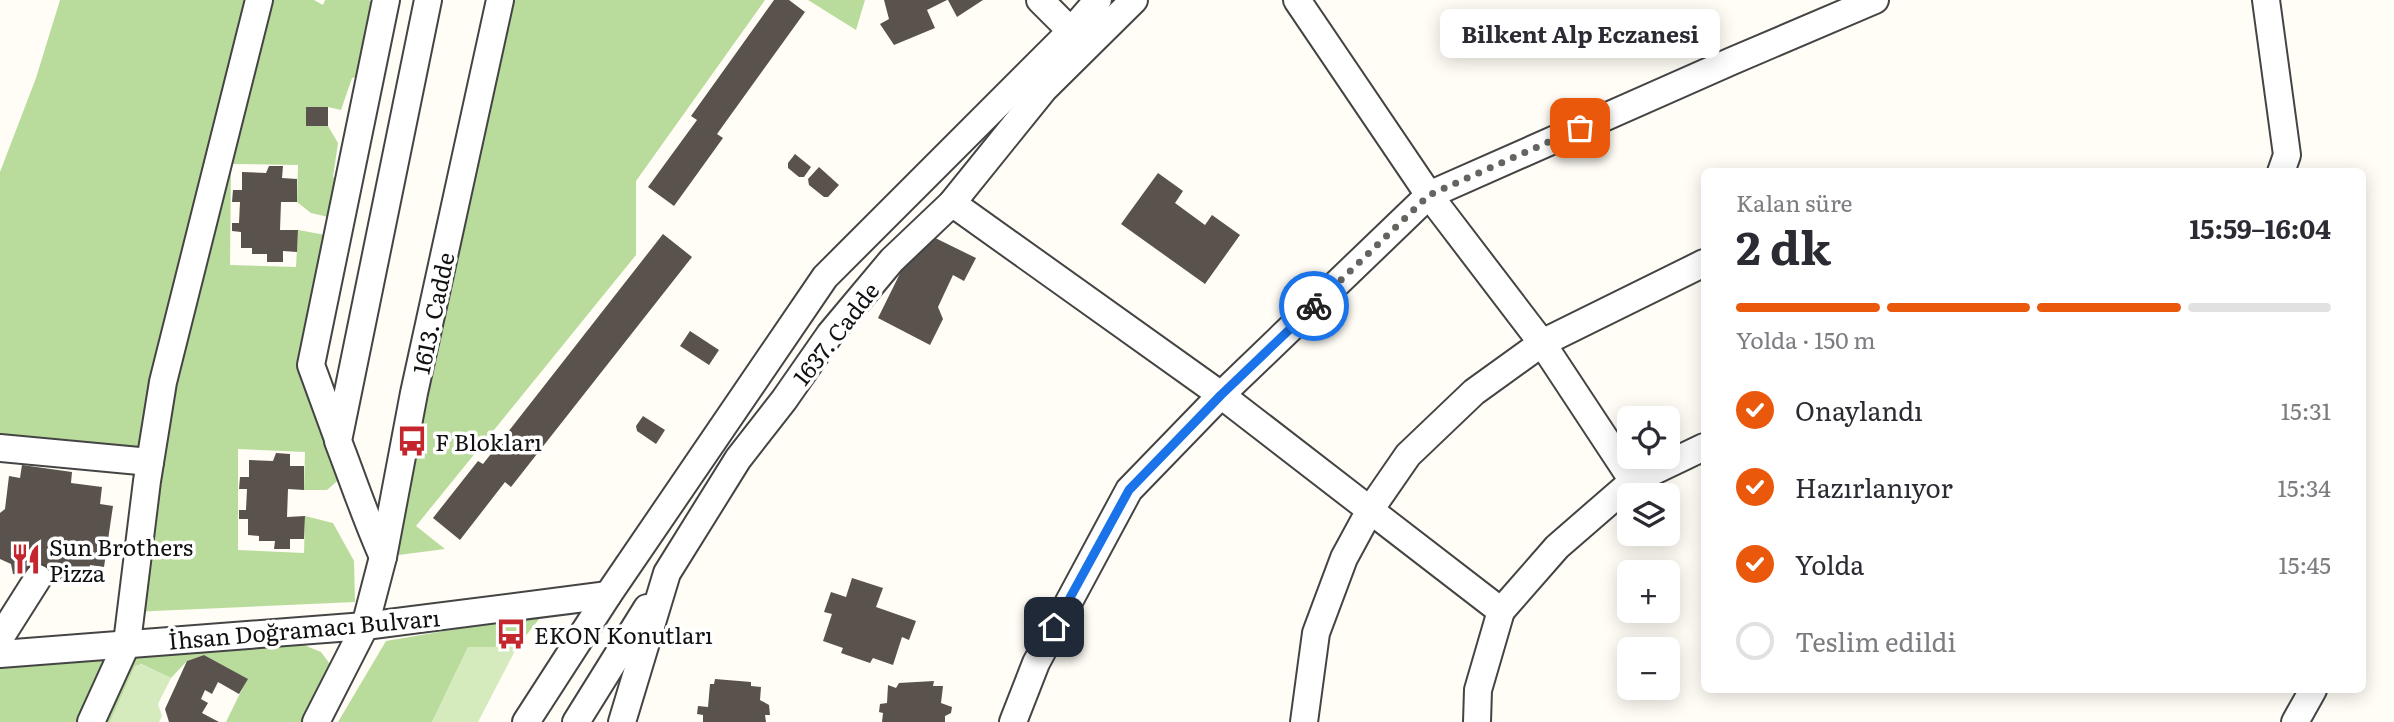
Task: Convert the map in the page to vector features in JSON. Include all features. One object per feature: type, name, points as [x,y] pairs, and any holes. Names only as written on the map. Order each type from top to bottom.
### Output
[{"type":"street","points":[[91,722],[127,643],[149,462],[163,382],[259,0]]},
{"type":"street","points":[[383,557],[364,514],[361,499],[312,365],[386,0]]},
{"type":"street","points":[[338,441],[428,0]]},
{"type":"street","name":"1613. Cadde","points":[[316,722],[365,626],[383,557],[414,393],[500,0]]},
{"type":"street","points":[[1040,0],[1071,31]]},
{"type":"street","name":"1637. Cadde","points":[[526,722],[608,595],[825,277],[1071,31],[1098,0]]},
{"type":"street","name":"1637. Cadde","points":[[622,722],[667,573],[738,459],[830,334],[892,260],[952,203],[1044,89],[1134,0]]},
{"type":"street","points":[[1297,0],[1429,195],[1542,343],[1633,481]]},
{"type":"street","points":[[1013,722],[1035,663],[1129,490],[1221,395],[1429,195],[1875,0]]},
{"type":"street","points":[[2266,0],[2287,155],[2282,168]]},
{"type":"street","points":[[952,203],[1221,395],[1501,611]]},
{"type":"street","points":[[1304,722],[1316,633],[1344,558],[1370,510],[1408,455],[1474,392],[1542,343],[1701,264]]},
{"type":"street","points":[[0,448],[149,462]]},
{"type":"street","points":[[1477,722],[1478,690],[1501,611],[1558,547],[1633,481],[1701,448]]},
{"type":"street","points":[[576,722],[667,573]]},
{"type":"street","points":[[0,638],[38,578]]},
{"type":"street","name":"İhsan Doğramacı Bulvarı","points":[[0,654],[365,626],[608,595]]},
{"type":"street","points":[[2295,722],[2311,693]]},
{"type":"green space","points":[[60,0],[314,0],[323,5],[325,0],[369,0],[382,15],[371,74],[352,78],[341,110],[328,107],[306,108],[306,126],[328,126],[338,143],[333,177],[349,180],[341,220],[311,213],[297,202],[298,165],[231,164],[230,265],[296,267],[298,230],[337,237],[311,365],[350,470],[327,490],[304,490],[305,452],[238,449],[238,550],[304,553],[305,516],[333,523],[354,561],[355,602],[131,612],[151,450],[0,436],[0,172],[36,78]]},
{"type":"green space","points":[[500,0],[765,0],[636,181],[636,255],[416,526],[445,549],[383,557]]},
{"type":"green space","points":[[808,0],[865,0],[856,30]]},
{"type":"green space","points":[[543,614],[517,647],[468,647],[432,722],[338,722],[386,641]]},
{"type":"green space","points":[[294,641],[321,652],[333,668],[310,722],[226,722],[247,679],[204,655],[187,661],[171,678],[141,664],[135,666],[110,722],[0,722],[0,663]]},
{"type":"green space","points":[[468,647],[517,647],[478,722],[432,722]]},
{"type":"green space","points":[[140,664],[171,678],[158,704],[162,716],[159,722],[110,722],[135,666]]},
{"type":"building","points":[[774,0],[789,0],[805,12],[717,134],[723,138],[674,206],[648,187],[697,120],[691,116]]},
{"type":"building","points":[[884,0],[947,0],[927,10],[935,28],[894,45],[880,24],[889,19]]},
{"type":"building","points":[[948,0],[983,0],[957,17]]},
{"type":"building","points":[[306,107],[328,107],[328,126],[306,126]]},
{"type":"building","points":[[795,154],[811,167],[804,177],[799,177],[788,168],[788,163]]},
{"type":"building","points":[[269,166],[283,166],[282,178],[297,179],[297,202],[281,202],[280,230],[298,230],[297,252],[283,251],[283,262],[267,262],[267,254],[252,254],[252,248],[241,248],[241,232],[232,231],[232,223],[239,223],[240,202],[232,202],[233,190],[242,190],[242,172],[266,173]]},
{"type":"building","points":[[819,167],[839,185],[828,197],[824,197],[809,185],[808,179]]},
{"type":"building","points":[[1158,173],[1183,191],[1175,203],[1205,225],[1212,215],[1240,235],[1205,284],[1121,224]]},
{"type":"building","points":[[921,231],[976,258],[964,281],[953,275],[938,307],[943,319],[930,345],[878,318]]},
{"type":"building","points":[[663,234],[692,257],[511,487],[505,482],[460,540],[433,518],[478,461],[483,464]]},
{"type":"building","points":[[690,331],[719,350],[709,365],[680,346]]},
{"type":"building","points":[[643,416],[665,430],[656,444],[637,431],[636,426]]},
{"type":"building","points":[[276,453],[290,454],[290,466],[304,466],[304,490],[288,489],[287,517],[305,516],[304,539],[290,539],[290,549],[274,549],[275,541],[259,541],[259,536],[248,535],[248,519],[239,519],[239,510],[246,510],[247,489],[239,489],[240,477],[249,477],[249,460],[273,461]]},
{"type":"building","points":[[22,465],[72,472],[71,483],[102,487],[100,504],[113,506],[104,567],[90,565],[87,585],[13,574],[11,564],[0,559],[0,513],[5,509],[9,476],[20,478]]},
{"type":"building","points":[[852,578],[883,588],[876,607],[916,621],[909,640],[902,637],[893,665],[873,658],[870,663],[841,653],[843,648],[823,641],[832,614],[824,612],[831,592],[846,597]]},
{"type":"building","points":[[204,655],[248,679],[239,694],[218,682],[212,694],[205,690],[201,699],[208,703],[202,713],[219,722],[169,722],[165,709],[187,661]]},
{"type":"building","points":[[715,679],[751,682],[751,686],[761,687],[760,700],[769,705],[770,715],[765,715],[766,722],[703,722],[703,715],[697,714],[698,706],[708,707],[710,684],[714,684]]},
{"type":"building","points":[[934,681],[933,686],[943,686],[941,703],[952,707],[951,713],[945,716],[945,722],[882,722],[880,704],[887,703],[888,685],[896,688],[899,683]]},
{"type":"way so far","points":[[1314,306],[1429,195],[1580,128]]},
{"type":"place","name":"Bilkent Alp Eczanesi","points":[[1580,128]]},
{"type":"place","name":"F Blokları","points":[[412,441]]},
{"type":"place","name":"Sun Brothers Pizza","points":[[26,559]]},
{"type":"place","name":"EKON Konutları","points":[[511,634]]},
{"type":"route","points":[[1054,627],[1129,490],[1221,395],[1314,306]]}]
